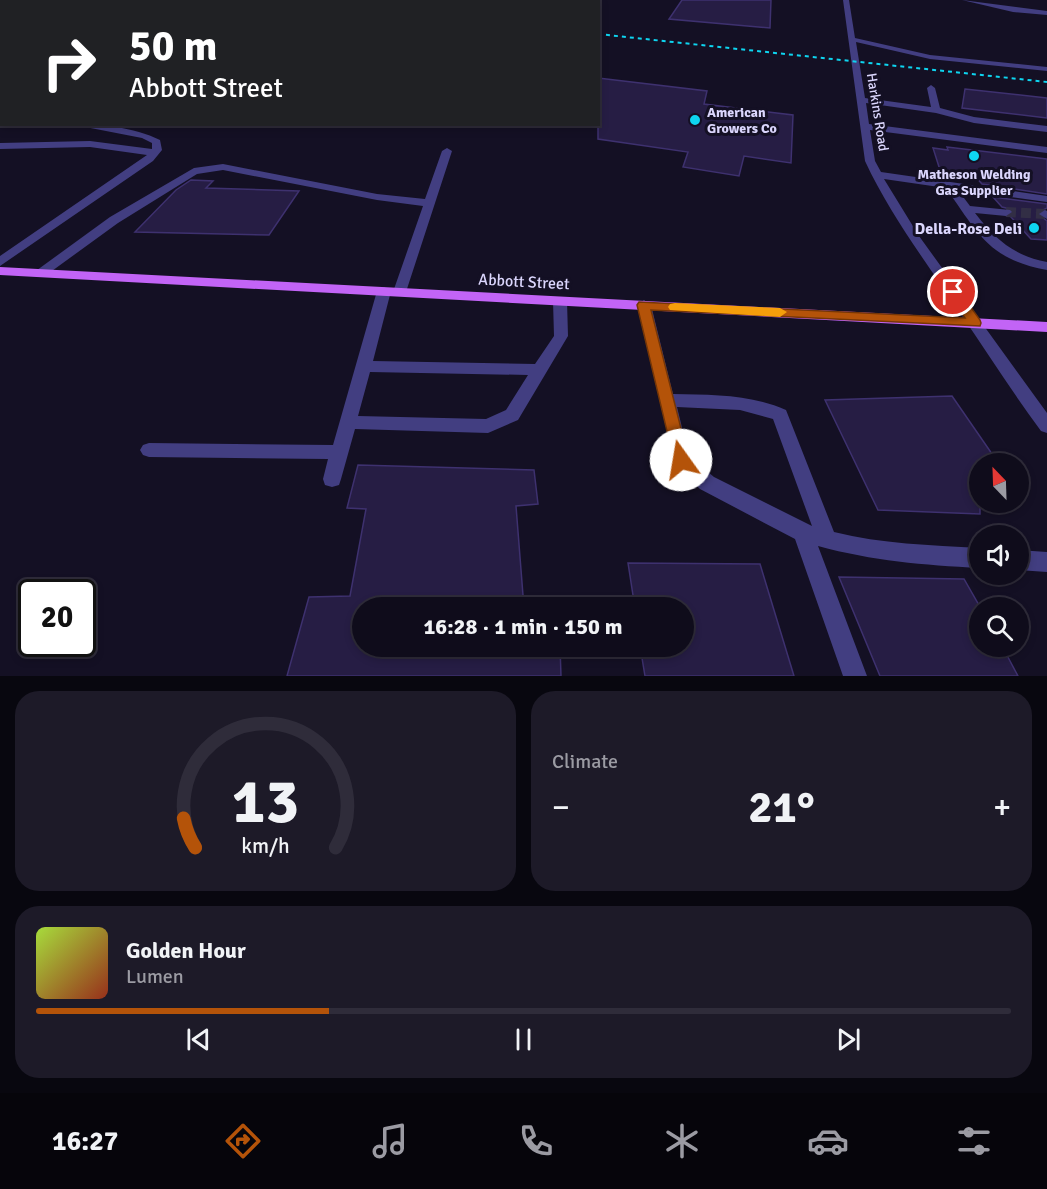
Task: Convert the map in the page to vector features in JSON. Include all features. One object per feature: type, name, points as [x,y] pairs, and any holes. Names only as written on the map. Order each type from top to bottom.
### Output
[{"type":"main road","name":"Abbott Street","points":[[0,271],[1047,327]]},
{"type":"street","name":"Harkins Road","points":[[846,0],[870,161],[876,175],[902,223],[975,323],[1022,395],[1047,426]]},
{"type":"street","points":[[964,0],[1013,10],[1047,13]]},
{"type":"street","points":[[852,39],[930,57],[1047,69]]},
{"type":"street","points":[[931,88],[936,110]]},
{"type":"street","points":[[861,100],[936,110],[974,120],[1047,129]]},
{"type":"street","points":[[0,262],[150,159],[157,150],[157,142],[145,136],[86,126]]},
{"type":"street","points":[[865,126],[1047,150]]},
{"type":"street","points":[[0,146],[80,143],[154,153]]},
{"type":"street","points":[[332,479],[363,366],[430,203],[447,151]]},
{"type":"street","points":[[40,273],[114,220],[194,171],[209,167],[223,167],[377,197],[430,203]]},
{"type":"street","points":[[876,175],[1047,199]]},
{"type":"street","points":[[949,185],[998,249],[1026,264],[1047,267]]},
{"type":"street","points":[[967,209],[1006,212]]},
{"type":"street","points":[[348,422],[488,426],[512,415],[561,336],[560,301]]},
{"type":"street","points":[[644,305],[681,460],[707,483],[803,533],[861,548],[908,554],[969,557]]},
{"type":"street","points":[[363,366],[539,370]]},
{"type":"street","points":[[667,400],[731,403],[770,409],[780,415],[826,539]]},
{"type":"street","points":[[149,450],[339,452]]},
{"type":"street","points":[[803,533],[855,676]]},
{"type":"street","points":[[1029,561],[1047,562]]},
{"type":"building","points":[[682,0],[771,0],[770,28],[669,19]]},
{"type":"building","name":"American Growers Co","points":[[600,78],[707,91],[704,104],[793,115],[791,163],[744,156],[739,176],[683,167],[688,152],[598,139]]},
{"type":"building","points":[[965,89],[1047,98],[1047,118],[962,108]]},
{"type":"building","points":[[947,147],[1047,159],[1047,194],[982,184],[974,175],[940,170],[933,148],[948,150]]},
{"type":"building","points":[[191,180],[213,181],[206,188],[299,191],[269,235],[135,232],[176,190]]},
{"type":"building","name":"Della-Rose Deli","points":[[993,197],[1047,204],[1047,208],[1037,213],[1047,221],[1047,240],[1031,239],[1010,216],[1014,210],[1002,207]]},
{"type":"building","points":[[952,396],[991,453],[969,453],[969,513],[980,514],[878,510],[825,400]]},
{"type":"building","points":[[358,465],[534,470],[538,504],[516,506],[523,597],[352,597],[352,657],[560,657],[561,676],[287,676],[309,597],[350,596],[366,509],[347,508]]},
{"type":"building","points":[[628,563],[760,564],[794,676],[645,676],[642,657],[694,657],[694,597],[633,597]]},
{"type":"building","points":[[839,577],[964,579],[974,597],[969,597],[969,657],[1008,657],[1018,676],[880,676]]},
{"type":"tunnel","points":[[1006,212],[1045,214]]},
{"type":"railway","points":[[600,34],[1047,82]]},
{"type":"slow traffic","points":[[675,307],[780,312]]},
{"type":"place","name":"American Growers Co","points":[[695,120]]},
{"type":"place","name":"Matheson Welding Gas Supplier","points":[[974,156]]},
{"type":"place","name":"Della-Rose Deli","points":[[1034,228]]},
{"type":"route","points":[[681,460],[644,305],[975,323],[953,292]]}]
